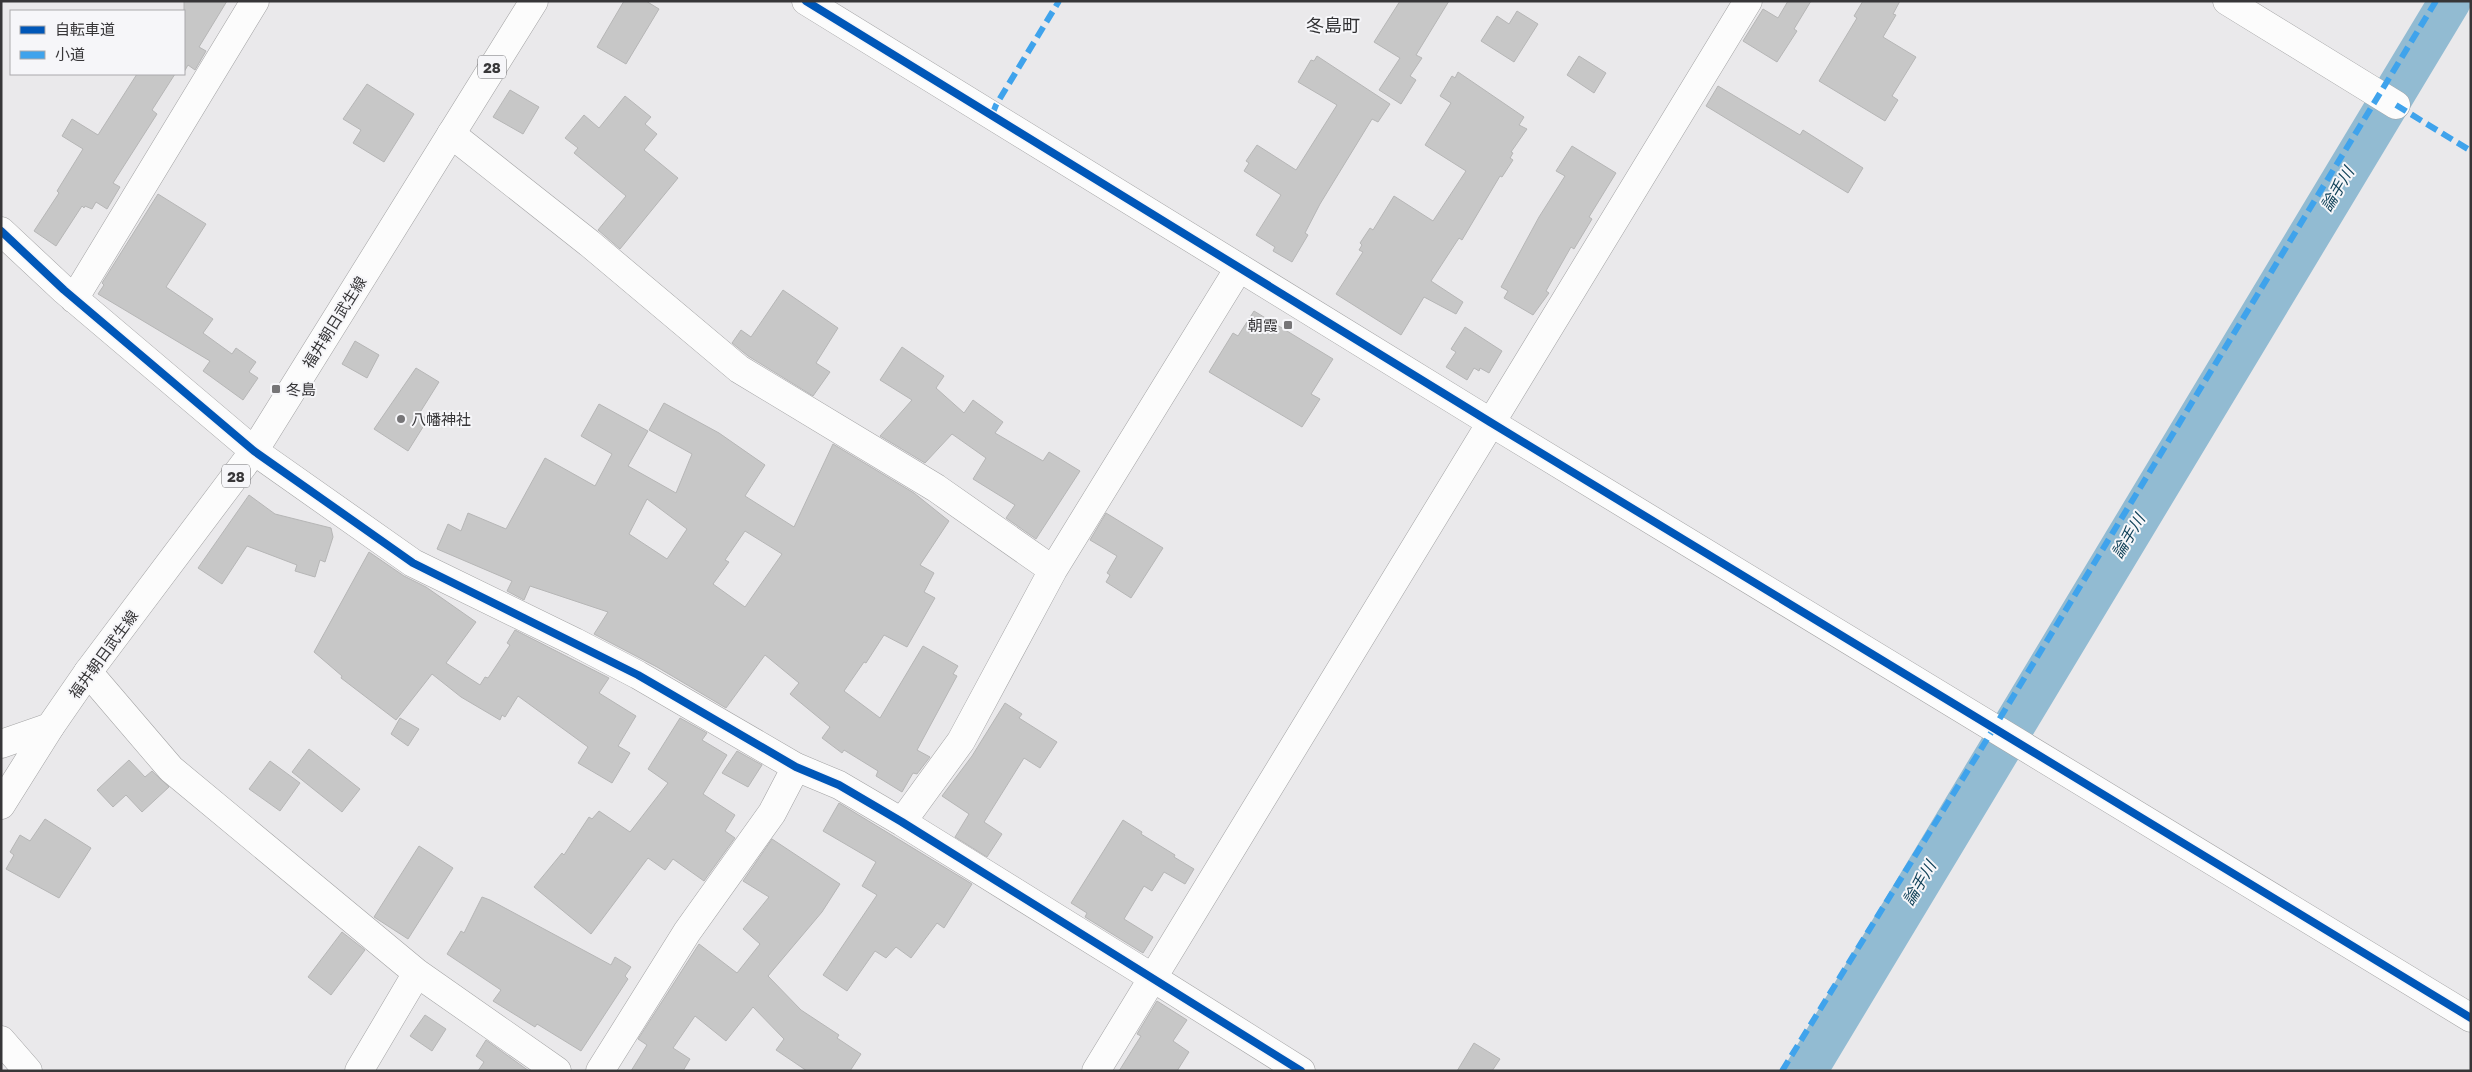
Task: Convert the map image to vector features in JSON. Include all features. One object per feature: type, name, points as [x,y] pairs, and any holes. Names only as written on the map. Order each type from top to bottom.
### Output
[{"type":"street","points":[[74,299],[255,1]]},
{"type":"street","name":"福井朝日武生線","points":[[1,806],[50,727],[88,672],[254,452],[534,1]]},
{"type":"street","points":[[806,1],[1490,422],[2471,1018]]},
{"type":"street","points":[[1096,1071],[1748,1]]},
{"type":"street","points":[[2227,1],[2391,101]]},
{"type":"street","points":[[451,134],[588,242],[738,369],[936,488],[1053,570]]},
{"type":"street","points":[[1,231],[74,299],[254,452],[413,563],[630,670],[796,767],[839,785],[902,822],[1301,1071]]},
{"type":"street","points":[[902,822],[960,741],[1053,570],[1239,268]]},
{"type":"street","points":[[88,672],[171,769],[417,973],[557,1071]]},
{"type":"street","points":[[1,744],[50,727]]},
{"type":"street","points":[[600,1071],[687,932],[772,813],[796,767]]},
{"type":"street","points":[[359,1071],[417,973]]},
{"type":"street","points":[[1,1040],[28,1071]]},
{"type":"building","points":[[184,1],[227,1],[199,47],[206,51],[195,70],[188,65],[185,70]]},
{"type":"building","points":[[624,1],[646,1],[659,9],[626,64],[597,47]]},
{"type":"building","points":[[1400,1],[1449,1],[1416,55],[1422,58],[1410,76],[1416,80],[1401,104],[1379,90],[1400,58],[1374,42]]},
{"type":"building","points":[[1788,1],[1811,1],[1794,29],[1797,31],[1777,62],[1743,41],[1763,9],[1778,18]]},
{"type":"building","points":[[1863,1],[1900,1],[1893,14],[1896,15],[1883,37],[1916,57],[1892,96],[1898,100],[1885,121],[1819,81],[1857,18],[1854,16]]},
{"type":"building","points":[[1517,11],[1538,24],[1514,62],[1481,41],[1497,16],[1509,24]]},
{"type":"building","points":[[1317,56],[1390,104],[1378,122],[1372,119],[1320,204],[1305,233],[1308,235],[1292,262],[1273,251],[1275,247],[1256,235],[1281,195],[1244,171],[1249,163],[1246,161],[1257,145],[1296,170],[1337,105],[1298,82],[1311,60],[1314,61]]},
{"type":"building","points":[[1579,56],[1606,73],[1594,93],[1567,75]]},
{"type":"building","points":[[1458,72],[1524,117],[1519,125],[1527,129],[1511,152],[1513,153],[1510,158],[1513,160],[1502,177],[1500,176],[1462,240],[1459,238],[1431,281],[1463,302],[1456,314],[1424,297],[1401,335],[1336,294],[1363,252],[1359,250],[1362,245],[1360,243],[1370,228],[1373,230],[1394,196],[1433,221],[1466,171],[1425,145],[1451,103],[1440,96],[1452,76],[1455,78]]},
{"type":"building","points":[[136,75],[174,75],[152,110],[157,114],[113,183],[120,187],[107,209],[96,202],[92,209],[82,206],[56,246],[34,231],[59,193],[57,191],[83,149],[62,136],[72,119],[98,135]]},
{"type":"building","points":[[367,84],[414,114],[384,162],[353,143],[361,130],[343,119]]},
{"type":"building","points":[[1718,86],[1800,135],[1803,130],[1863,168],[1848,193],[1706,106]]},
{"type":"building","points":[[510,90],[539,107],[523,134],[493,117]]},
{"type":"building","points":[[625,96],[651,117],[645,124],[657,134],[644,150],[678,178],[620,249],[598,230],[626,196],[574,153],[578,148],[565,138],[584,115],[599,128]]},
{"type":"building","points":[[1572,146],[1616,173],[1589,217],[1592,219],[1574,249],[1571,247],[1546,291],[1549,293],[1533,315],[1504,298],[1508,291],[1501,287],[1539,217],[1565,176],[1556,171]]},
{"type":"building","points":[[158,194],[206,224],[166,287],[213,319],[203,333],[232,354],[236,348],[256,362],[249,372],[258,378],[243,400],[203,371],[210,361],[98,294],[104,285],[102,283]]},
{"type":"building","points":[[783,290],[838,328],[816,363],[830,372],[813,396],[748,356],[732,343],[741,330],[751,337]]},
{"type":"building","points":[[1254,311],[1333,359],[1311,394],[1320,399],[1302,427],[1209,372],[1233,333],[1238,336]]},
{"type":"building","points":[[1465,327],[1502,351],[1489,373],[1480,368],[1479,371],[1474,368],[1467,380],[1446,367],[1456,352],[1451,349]]},
{"type":"building","points":[[355,341],[379,355],[367,378],[342,364]]},
{"type":"building","points":[[902,347],[944,376],[936,388],[964,413],[973,400],[1003,422],[995,433],[1043,461],[1049,452],[1080,471],[1036,539],[1006,518],[1015,505],[973,479],[986,458],[952,434],[925,463],[880,436],[912,400],[880,380]]},
{"type":"building","points":[[416,368],[439,382],[419,414],[428,419],[408,451],[374,429]]},
{"type":"building","points":[[664,403],[719,433],[765,465],[745,496],[794,527],[833,444],[914,493],[949,521],[920,565],[934,573],[924,592],[935,598],[907,647],[884,635],[866,663],[864,662],[844,691],[880,718],[923,646],[958,666],[953,674],[957,676],[917,750],[930,757],[917,774],[913,773],[902,792],[876,776],[878,771],[844,750],[842,753],[822,738],[830,727],[790,694],[799,683],[765,655],[726,708],[657,667],[594,634],[608,612],[530,586],[524,600],[507,591],[512,581],[437,549],[448,524],[461,531],[468,513],[506,529],[545,458],[595,486],[612,454],[581,436],[599,404],[648,431],[628,466],[676,493],[692,454],[649,430]],"holes":[[[647,499],[687,529],[667,559],[629,534]],[[745,531],[782,554],[745,607],[713,584],[729,562],[725,560]]]},
{"type":"building","points":[[249,495],[275,514],[331,528],[333,537],[325,562],[320,560],[315,577],[295,571],[297,565],[247,546],[222,584],[198,568]]},
{"type":"building","points":[[1106,513],[1163,548],[1131,598],[1106,582],[1110,575],[1107,573],[1117,556],[1090,540]]},
{"type":"building","points":[[369,552],[404,576],[426,587],[476,622],[446,663],[480,685],[485,677],[488,678],[510,645],[507,643],[515,630],[609,678],[599,693],[636,716],[618,746],[630,753],[612,783],[578,763],[588,747],[518,696],[505,717],[502,715],[500,720],[461,697],[432,674],[396,720],[341,678],[342,676],[314,652]]},
{"type":"building","points":[[1005,703],[1022,714],[1019,718],[1057,742],[1040,768],[1024,758],[984,822],[1002,834],[987,857],[955,837],[969,814],[942,796],[972,756]]},
{"type":"building","points":[[400,718],[419,729],[408,746],[391,734]]},
{"type":"building","points":[[680,718],[707,733],[702,740],[727,755],[703,794],[735,815],[725,831],[735,838],[704,881],[673,859],[665,870],[648,858],[591,934],[534,887],[562,853],[564,855],[589,817],[592,819],[599,811],[630,832],[668,783],[648,769]]},
{"type":"building","points":[[309,749],[360,789],[342,812],[292,772]]},
{"type":"building","points":[[737,751],[762,765],[748,787],[722,773]]},
{"type":"building","points":[[129,760],[145,777],[152,771],[169,787],[142,812],[126,795],[113,807],[97,790]]},
{"type":"building","points":[[270,761],[300,783],[280,811],[249,789]]},
{"type":"building","points":[[839,803],[972,884],[944,928],[937,923],[911,958],[896,947],[886,958],[875,951],[847,991],[823,975],[877,895],[862,886],[876,862],[823,831]]},
{"type":"building","points":[[45,819],[91,848],[59,898],[6,869],[14,855],[10,852],[20,835],[30,841]]},
{"type":"building","points":[[1123,820],[1194,869],[1185,884],[1164,872],[1152,891],[1144,886],[1124,919],[1153,937],[1143,953],[1085,917],[1087,913],[1071,903]]},
{"type":"building","points":[[772,839],[840,884],[822,912],[768,976],[801,1010],[839,1035],[837,1038],[861,1054],[850,1071],[807,1071],[776,1050],[784,1039],[753,1007],[726,1041],[695,1016],[673,1048],[690,1059],[683,1071],[631,1071],[647,1045],[638,1039],[699,944],[737,973],[760,944],[743,929],[769,897],[743,881]]},
{"type":"building","points":[[419,846],[453,868],[408,939],[374,917]]},
{"type":"building","points":[[482,897],[611,965],[615,957],[631,967],[625,976],[628,979],[581,1051],[537,1024],[535,1027],[493,1001],[501,990],[447,954],[461,931],[464,933]]},
{"type":"building","points":[[342,932],[365,950],[331,995],[308,977]]},
{"type":"building","points":[[1157,1001],[1187,1020],[1173,1041],[1189,1052],[1177,1071],[1119,1071],[1141,1036],[1137,1034]]},
{"type":"building","points":[[425,1015],[446,1029],[432,1051],[410,1036]]},
{"type":"building","points":[[486,1040],[529,1071],[478,1071],[484,1062],[476,1056]]},
{"type":"building","points":[[1474,1043],[1500,1059],[1492,1071],[1457,1071]]},
{"type":"waterway","name":"論手川","points":[[1806,1071],[2450,1]]},
{"type":"marked path","points":[[992,115],[996,105],[1059,1]]},
{"type":"marked path","points":[[1782,1071],[1994,728],[2436,1]]},
{"type":"marked path","points":[[2396,105],[2471,151]]},
{"type":"cycle path","points":[[806,1],[1490,422],[2471,1018]]},
{"type":"cycle path","points":[[1,231],[64,290],[254,451],[413,563],[638,675],[796,767],[839,785],[902,822],[1301,1071]]},
{"type":"place","name":"朝霞","points":[[1288,325]]},
{"type":"place","name":"冬島","points":[[276,389]]},
{"type":"place","name":"八幡神社","points":[[401,419]]},
{"type":"district","name":"冬島町","points":[[1333,25]]}]
